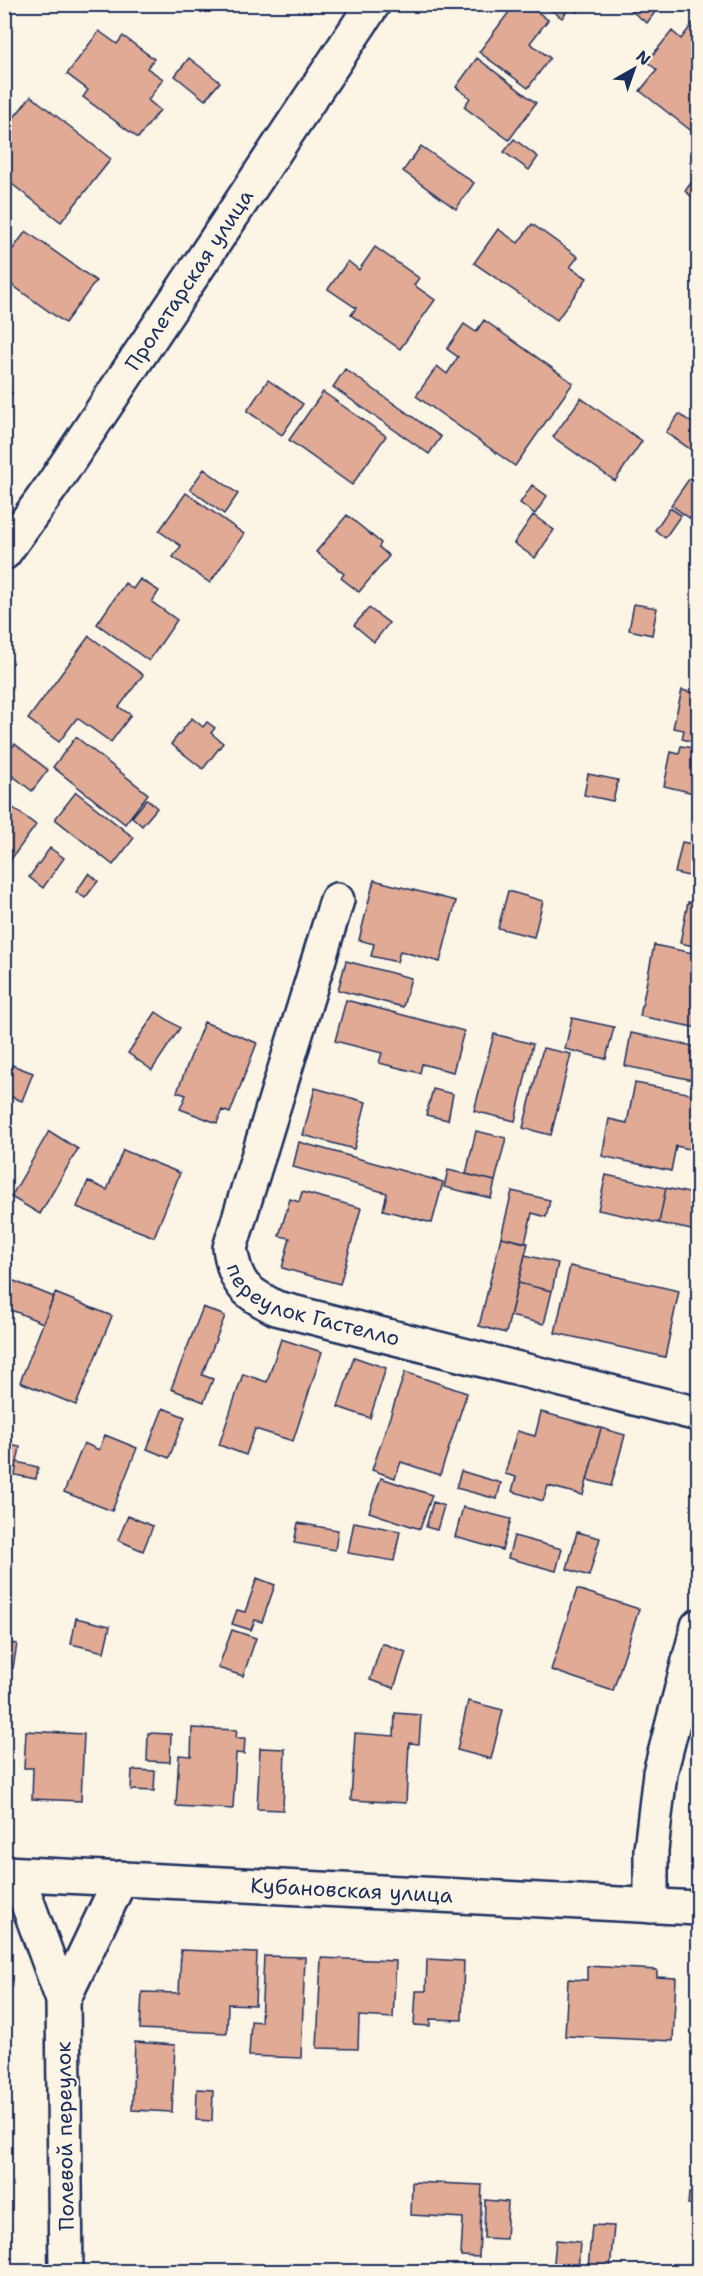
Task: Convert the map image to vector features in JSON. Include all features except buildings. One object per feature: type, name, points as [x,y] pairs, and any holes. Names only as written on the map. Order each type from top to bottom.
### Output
[{"type":"street","name":"Пролетарская улица","points":[[4,553],[68,463],[373,4]]},
{"type":"street","name":"переулок Гастелло","points":[[337,900],[230,1248],[234,1272],[250,1294],[276,1308],[699,1414]]},
{"type":"street","points":[[651,1906],[651,1840],[660,1773],[699,1626]]},
{"type":"street","name":"Кубановская улица","points":[[11,1873],[699,1908]]},
{"type":"street","name":"Полевой переулок","points":[[11,1873],[63,2000],[66,2271]]},
{"type":"street","name":"Полевой переулок","points":[[63,2000],[121,1878]]}]
